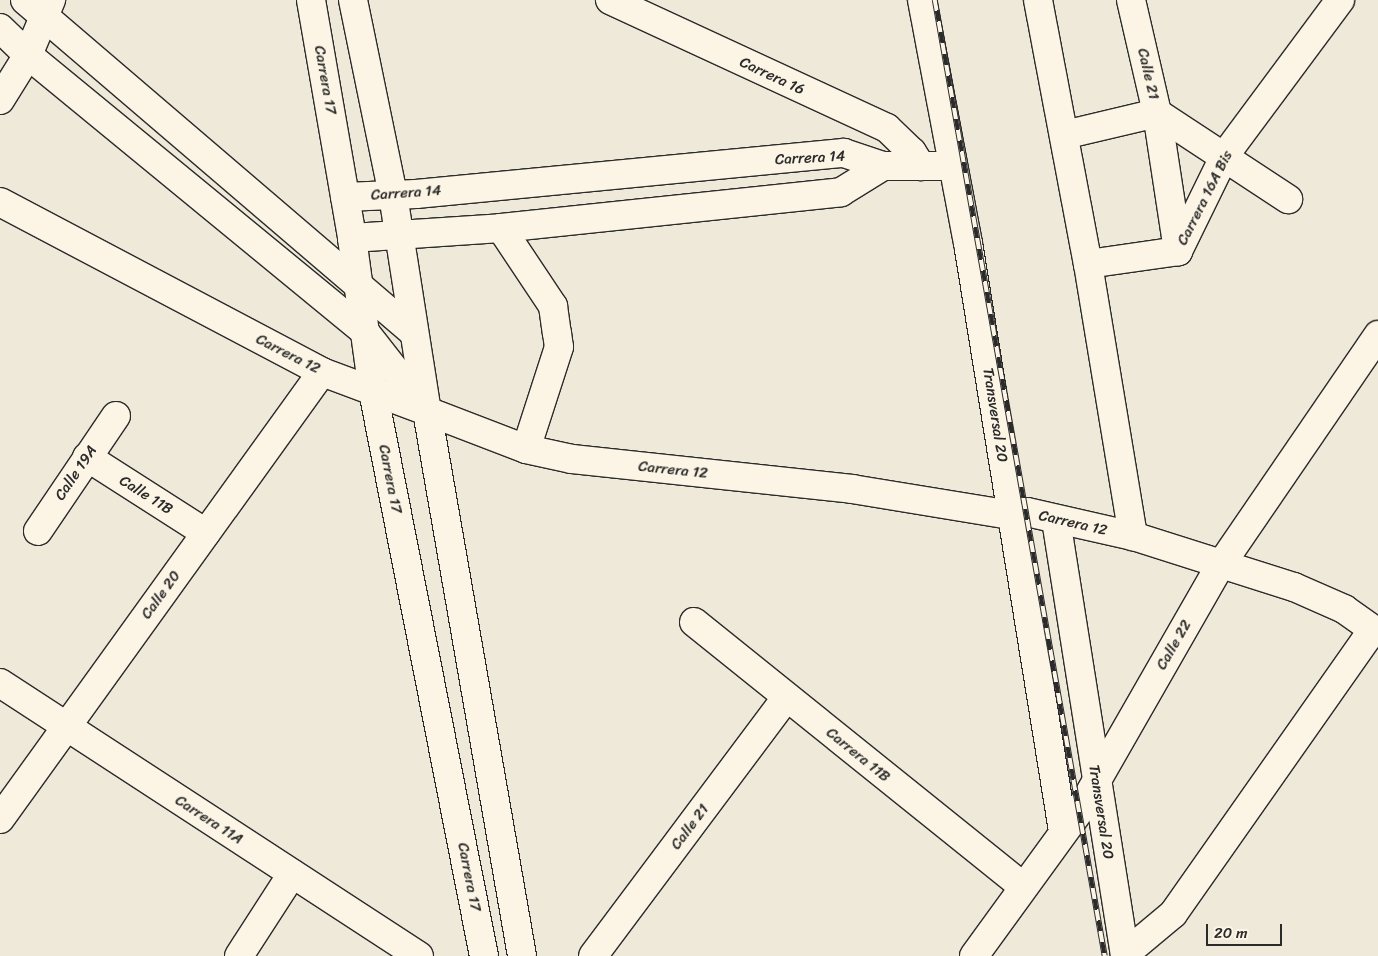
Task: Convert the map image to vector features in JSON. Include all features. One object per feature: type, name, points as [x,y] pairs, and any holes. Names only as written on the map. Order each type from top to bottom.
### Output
[{"type":"street","points":[[25,0],[48,9],[357,286],[414,333]]},
{"type":"street","name":"Carrera 17","points":[[311,0],[352,238],[357,286],[373,391],[484,956]]},
{"type":"street","points":[[353,0],[393,195],[427,410],[522,956]]},
{"type":"street","name":"Transversal 20","points":[[922,0],[968,243],[1010,516],[1063,831]]},
{"type":"street","points":[[1038,0],[1088,264],[1132,536]]},
{"type":"street","name":"Calle 21","points":[[1064,135],[1157,112],[1131,0]]},
{"type":"street","name":"Carrera 16A Bis","points":[[1088,264],[1178,251],[1225,155],[1340,0]]},
{"type":"street","name":"Carrera 16","points":[[628,4],[887,128],[912,152],[921,166]]},
{"type":"street","points":[[0,100],[28,55],[48,9]]},
{"type":"street","points":[[0,28],[28,55],[365,332],[427,410]]},
{"type":"street","points":[[1157,112],[1225,155],[1288,199]]},
{"type":"street","points":[[1157,112],[1178,251]]},
{"type":"street","name":"Carrera 14","points":[[345,197],[393,195],[844,153],[883,166]]},
{"type":"street","points":[[823,155],[828,193]]},
{"type":"street","points":[[883,166],[952,166]]},
{"type":"street","name":"Carrera 14","points":[[352,238],[501,228],[842,192],[883,166]]},
{"type":"street","name":"Carrera 12","points":[[0,202],[322,372],[427,410],[526,449],[572,459],[852,489],[1010,516],[1027,512],[1132,536],[1220,566],[1294,587],[1344,609],[1376,631]]},
{"type":"street","points":[[501,228],[553,306],[559,347],[526,449]]},
{"type":"street","name":"Calle 22","points":[[974,956],[1022,886],[1080,810],[1220,566],[1378,335]]},
{"type":"street","name":"Calle 20","points":[[0,819],[322,372]]},
{"type":"street","name":"Calle 19A","points":[[38,531],[116,416]]},
{"type":"street","name":"Calle 11B","points":[[87,457],[206,533]]},
{"type":"street","name":"Transversal 20","points":[[1056,520],[1125,955]]},
{"type":"street","name":"Carrera 11B","points":[[694,622],[786,698],[1022,886]]},
{"type":"street","points":[[1125,955],[1173,914],[1376,631]]},
{"type":"street","name":"Carrera 11A","points":[[0,683],[419,956]]},
{"type":"street","name":"Calle 21","points":[[593,956],[786,698]]},
{"type":"street","points":[[240,956],[292,874]]},
{"type":"railway","points":[[935,0],[1105,956]]}]
